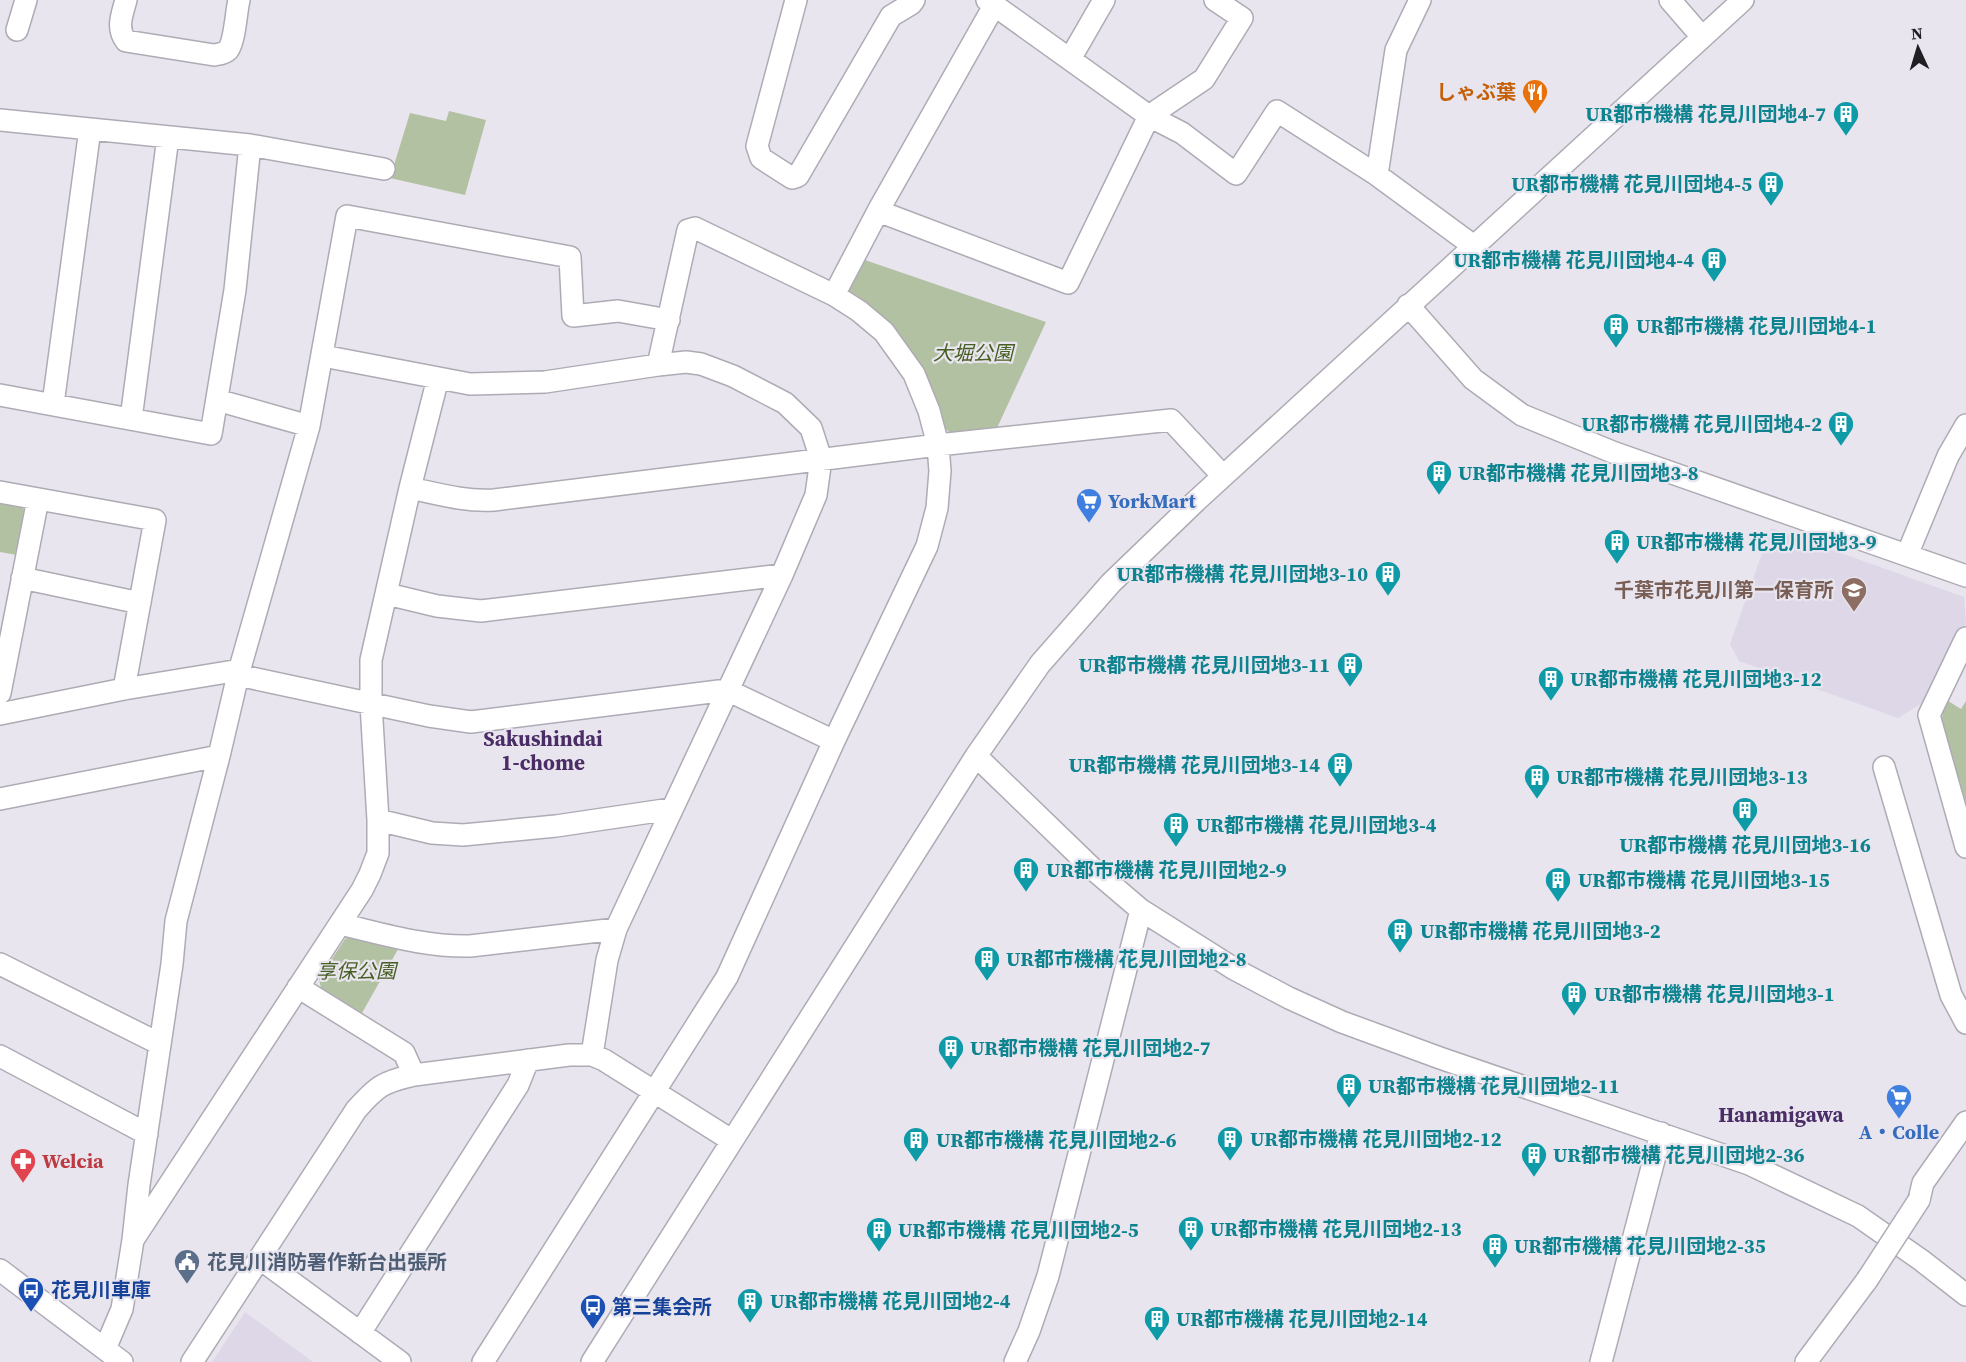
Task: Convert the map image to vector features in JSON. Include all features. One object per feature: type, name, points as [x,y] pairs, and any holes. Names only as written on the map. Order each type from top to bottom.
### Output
[{"type":"street","points":[[17,30],[26,0]]},
{"type":"street","points":[[126,0],[120,24],[121,34],[126,41],[214,55],[228,50],[239,0]]},
{"type":"street","points":[[796,0],[757,146],[761,158],[792,178],[798,176],[891,16],[914,0]]},
{"type":"street","points":[[1070,59],[1104,0]]},
{"type":"street","points":[[878,211],[1068,283],[1149,117],[1204,79],[1242,18],[1215,0]]},
{"type":"street","points":[[1377,176],[1396,50],[1420,0]]},
{"type":"street","points":[[1670,0],[1702,37]]},
{"type":"street","points":[[592,1362],[976,756],[1040,664],[1111,583],[1223,476],[1743,0]]},
{"type":"street","points":[[834,295],[878,211],[996,3],[1149,117],[1182,133],[1236,174],[1277,111],[1377,176],[1475,247]]},
{"type":"street","points":[[0,120],[250,145],[384,169]]},
{"type":"street","points":[[53,404],[90,129]]},
{"type":"street","points":[[131,419],[168,137]]},
{"type":"street","points":[[0,395],[211,434],[235,290],[250,145]]},
{"type":"street","points":[[0,1270],[115,1358],[134,1240],[176,921],[239,673],[309,426],[347,216],[570,258],[573,316],[618,310],[669,320]]},
{"type":"street","points":[[483,1362],[727,977],[834,741],[927,546],[937,508],[940,471],[938,445],[929,411],[914,374],[884,332],[859,311],[834,295],[695,228],[688,230],[658,365]]},
{"type":"street","points":[[1408,306],[1473,380],[1522,415],[1615,453],[1966,576]]},
{"type":"street","points":[[323,356],[470,384],[545,382],[658,365],[686,362],[701,364],[733,376],[785,403],[812,428],[821,459],[816,495],[782,575],[616,929],[607,960],[592,1055]]},
{"type":"street","points":[[134,1240],[340,924],[370,874],[378,853],[371,660],[410,488],[438,378]]},
{"type":"street","points":[[217,400],[309,426]]},
{"type":"street","points":[[410,488],[455,498],[495,500],[938,445],[1171,420],[1223,476]]},
{"type":"street","points":[[1907,555],[1948,456],[1966,425]]},
{"type":"street","points":[[0,492],[155,520],[124,689]]},
{"type":"street","points":[[0,693],[38,499]]},
{"type":"street","points":[[387,594],[436,606],[481,611],[782,575]]},
{"type":"street","points":[[22,578],[140,603]]},
{"type":"street","points":[[1966,638],[1929,715],[1966,848]]},
{"type":"street","points":[[0,714],[124,689],[239,673],[372,704],[471,722],[727,690],[834,741]]},
{"type":"street","points":[[0,799],[219,756]]},
{"type":"street","points":[[976,756],[1094,870],[1141,909],[1236,970],[1342,1022],[1749,1164],[1858,1216],[1922,1260],[1966,1295]]},
{"type":"street","points":[[1884,766],[1951,994],[1966,1023]]},
{"type":"street","points":[[378,820],[432,833],[463,835],[556,826],[671,809]]},
{"type":"street","points":[[1015,1362],[1029,1331],[1048,1276],[1141,909]]},
{"type":"street","points":[[340,924],[429,945],[448,946],[470,946],[616,929]]},
{"type":"street","points":[[0,964],[160,1044]]},
{"type":"street","points":[[298,987],[404,1053],[414,1075]]},
{"type":"street","points":[[192,1362],[356,1110],[381,1085],[392,1080],[569,1054],[592,1055],[604,1059],[731,1140]]},
{"type":"street","points":[[0,1056],[147,1134]]},
{"type":"street","points":[[360,1333],[518,1085],[528,1060]]},
{"type":"street","points":[[1806,1362],[1867,1280],[1919,1200],[1923,1183],[1966,1122]]},
{"type":"street","points":[[1601,1362],[1661,1133]]},
{"type":"street","points":[[259,1258],[400,1362]]},
{"type":"shaded area","name":"千葉市花見川第一保育所","points":[[1771,528],[1964,597],[1966,624],[1929,699],[1898,718],[1739,661],[1730,644]]},
{"type":"shaded area","points":[[245,1312],[313,1362],[212,1362]]},
{"type":"green space","points":[[449,111],[486,120],[465,195],[390,178],[410,113],[446,121]]},
{"type":"green space","name":"大堀公園","points":[[862,259],[1046,322],[997,428],[951,433],[945,429],[848,287]]},
{"type":"green space","points":[[0,499],[20,503],[25,512],[17,555],[0,552]]},
{"type":"green space","points":[[1945,699],[1961,709],[1966,701],[1966,803],[1941,724]]},
{"type":"green space","name":"享保公園","points":[[354,935],[401,944],[362,1013],[321,988],[319,979],[345,939]]},
{"type":"place","name":"しゃぶ葉","points":[[1535,115]]},
{"type":"place","name":"UR都市機構 花見川団地4-7","points":[[1846,137]]},
{"type":"place","name":"UR都市機構 花見川団地4-5","points":[[1771,207]]},
{"type":"place","name":"UR都市機構 花見川団地4-4","points":[[1714,283]]},
{"type":"place","name":"UR都市機構 花見川団地4-1","points":[[1616,349]]},
{"type":"place","name":"UR都市機構 花見川団地4-2","points":[[1841,447]]},
{"type":"place","name":"UR都市機構 花見川団地3-8","points":[[1439,496]]},
{"type":"place","name":"YorkMart","points":[[1089,524]]},
{"type":"place","name":"UR都市機構 花見川団地3-9","points":[[1617,565]]},
{"type":"place","name":"UR都市機構 花見川団地3-10","points":[[1388,597]]},
{"type":"place","name":"千葉市花見川第一保育所","points":[[1854,613]]},
{"type":"place","name":"UR都市機構 花見川団地3-11","points":[[1350,688]]},
{"type":"place","name":"UR都市機構 花見川団地3-12","points":[[1551,702]]},
{"type":"place","name":"UR都市機構 花見川団地3-14","points":[[1340,788]]},
{"type":"place","name":"UR都市機構 花見川団地3-13","points":[[1537,800]]},
{"type":"place","name":"UR都市機構 花見川団地3-16","points":[[1745,833]]},
{"type":"place","name":"UR都市機構 花見川団地3-4","points":[[1176,848]]},
{"type":"place","name":"UR都市機構 花見川団地2-9","points":[[1026,893]]},
{"type":"place","name":"UR都市機構 花見川団地3-15","points":[[1558,903]]},
{"type":"place","name":"UR都市機構 花見川団地3-2","points":[[1400,954]]},
{"type":"place","name":"UR都市機構 花見川団地2-8","points":[[987,982]]},
{"type":"place","name":"UR都市機構 花見川団地3-1","points":[[1574,1017]]},
{"type":"place","name":"UR都市機構 花見川団地2-7","points":[[951,1071]]},
{"type":"place","name":"UR都市機構 花見川団地2-11","points":[[1349,1109]]},
{"type":"place","name":"A・Colle","points":[[1899,1120]]},
{"type":"place","name":"UR都市機構 花見川団地2-12","points":[[1230,1162]]},
{"type":"place","name":"UR都市機構 花見川団地2-6","points":[[916,1163]]},
{"type":"place","name":"UR都市機構 花見川団地2-36","points":[[1534,1178]]},
{"type":"place","name":"Welcia","points":[[23,1184]]},
{"type":"place","name":"UR都市機構 花見川団地2-13","points":[[1191,1252]]},
{"type":"place","name":"UR都市機構 花見川団地2-5","points":[[879,1253]]},
{"type":"place","name":"UR都市機構 花見川団地2-35","points":[[1495,1269]]},
{"type":"place","name":"花見川消防署作新台出張所","points":[[187,1285]]},
{"type":"place","name":"花見川車庫","points":[[31,1313]]},
{"type":"place","name":"UR都市機構 花見川団地2-4","points":[[750,1324]]},
{"type":"place","name":"第三集会所","points":[[593,1330]]},
{"type":"place","name":"UR都市機構 花見川団地2-14","points":[[1157,1342]]},
{"type":"district","name":"Sakushindai 1-chome","points":[[543,751]]},
{"type":"district","name":"Hanamigawa","points":[[1781,1115]]}]
